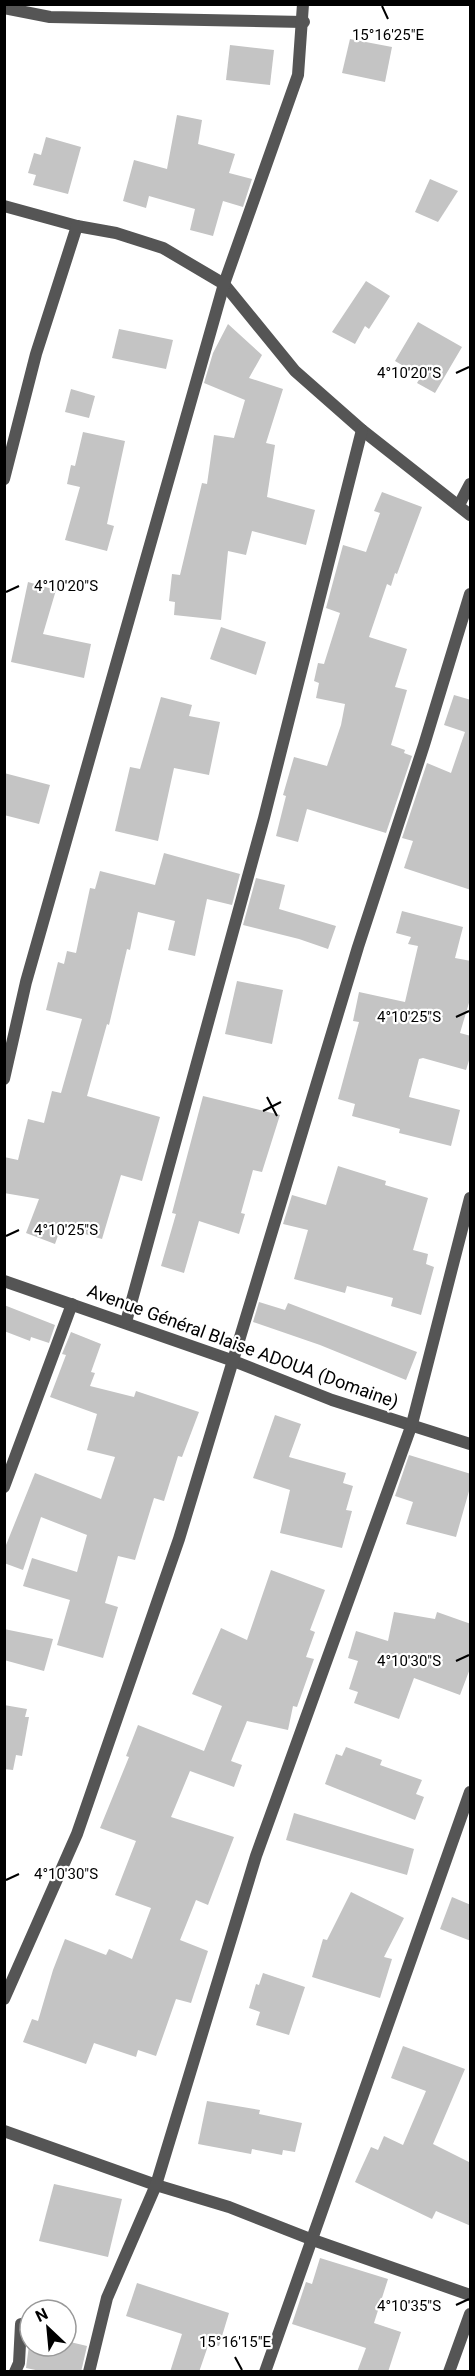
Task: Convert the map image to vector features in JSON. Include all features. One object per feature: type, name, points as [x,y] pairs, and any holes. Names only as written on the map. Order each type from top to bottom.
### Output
[{"type":"street","points":[[4,1079],[26,982],[224,284],[298,75],[304,22],[303,4]]},
{"type":"street","points":[[4,8],[50,17],[304,22]]},
{"type":"street","points":[[4,206],[77,226],[116,233],[164,248],[224,284],[295,371],[362,430],[471,515]]},
{"type":"street","points":[[4,479],[36,354],[77,226]]},
{"type":"street","points":[[126,1322],[264,818],[362,430]]},
{"type":"street","points":[[459,505],[471,484]]},
{"type":"street","points":[[4,1999],[77,1834],[178,1539],[358,947],[471,594]]},
{"type":"street","points":[[89,2372],[107,2298],[156,2185],[256,1856],[412,1424],[460,1231],[471,1198]]},
{"type":"street","name":"Avenue Général Blaise ADOUA (Domaine)","points":[[4,1281],[231,1360],[332,1400],[471,1444]]},
{"type":"street","points":[[4,1487],[72,1304]]},
{"type":"street","points":[[265,2372],[471,1792]]},
{"type":"street","points":[[4,2131],[156,2185],[229,2208],[471,2295]]},
{"type":"street","points":[[449,2372],[471,2314]]},
{"type":"building","points":[[350,39],[392,47],[385,82],[342,73]]},
{"type":"building","points":[[230,45],[274,50],[270,85],[226,80]]},
{"type":"building","points":[[177,115],[202,120],[198,144],[235,154],[229,173],[252,179],[243,207],[223,201],[213,236],[190,230],[195,209],[149,196],[146,208],[123,201],[134,160],[167,169]]},
{"type":"building","points":[[46,137],[81,147],[68,194],[33,185],[36,175],[28,173],[34,153],[41,155]]},
{"type":"building","points":[[430,179],[458,191],[438,222],[415,212]]},
{"type":"building","points":[[366,281],[390,296],[369,329],[365,326],[355,344],[332,332]]},
{"type":"building","points":[[418,322],[462,347],[435,393],[417,383],[421,376],[395,361]]},
{"type":"building","points":[[228,324],[262,355],[249,378],[283,389],[266,443],[275,445],[267,497],[315,510],[306,545],[252,531],[246,555],[228,551],[221,620],[174,615],[175,602],[169,601],[172,574],[180,575],[202,483],[207,484],[214,435],[234,438],[245,400],[204,383],[213,353]]},
{"type":"building","points":[[119,329],[173,340],[166,369],[112,358]]},
{"type":"building","points":[[71,389],[95,396],[89,418],[65,412]]},
{"type":"building","points":[[83,432],[125,441],[107,524],[114,526],[107,551],[65,540],[80,487],[67,484],[71,465],[75,466]]},
{"type":"building","points":[[382,492],[422,507],[397,574],[395,573],[391,586],[387,584],[369,637],[407,649],[395,687],[407,690],[391,745],[405,750],[404,753],[412,756],[386,833],[307,809],[298,842],[276,836],[286,796],[283,795],[294,757],[327,766],[341,725],[345,704],[316,698],[319,683],[314,681],[318,663],[324,664],[340,613],[326,608],[343,545],[366,552],[380,513],[374,511]]},
{"type":"building","points":[[28,582],[56,590],[43,634],[91,644],[84,678],[11,662]]},
{"type":"building","points":[[221,627],[266,642],[256,675],[210,659]]},
{"type":"building","points":[[454,695],[471,700],[471,890],[404,868],[413,841],[402,838],[427,763],[451,773],[465,732],[444,725]]},
{"type":"building","points":[[161,697],[192,705],[189,716],[220,722],[209,775],[174,768],[158,841],[115,831],[130,767],[140,769]]},
{"type":"building","points":[[4,773],[50,785],[39,824],[4,815]]},
{"type":"building","points":[[164,853],[240,874],[232,905],[207,899],[195,956],[168,950],[175,921],[138,912],[130,950],[127,949],[109,1025],[107,1024],[87,1096],[160,1117],[142,1181],[121,1175],[102,1239],[61,1227],[55,1244],[26,1233],[39,1199],[4,1193],[4,1157],[18,1160],[28,1119],[44,1123],[52,1091],[61,1093],[82,1019],[46,1010],[58,962],[64,964],[67,951],[76,953],[90,888],[95,889],[100,871],[155,885]]},
{"type":"building","points":[[256,878],[285,885],[279,909],[336,926],[328,949],[243,925]]},
{"type":"building","points":[[402,911],[463,927],[455,958],[471,961],[471,996],[460,1033],[471,1036],[471,1054],[466,1070],[423,1058],[419,1059],[409,1097],[460,1110],[451,1146],[399,1133],[400,1129],[352,1116],[355,1104],[338,1099],[359,1022],[353,1021],[359,992],[405,1002],[418,946],[408,944],[411,937],[396,933]]},
{"type":"building","points":[[237,981],[283,990],[272,1044],[225,1034]]},
{"type":"building","points":[[203,1096],[280,1115],[262,1172],[253,1170],[241,1213],[245,1214],[239,1234],[199,1221],[184,1273],[161,1266],[176,1214],[172,1213]]},
{"type":"building","points":[[338,1166],[386,1181],[385,1185],[428,1198],[413,1250],[428,1254],[426,1264],[434,1267],[421,1315],[391,1306],[393,1298],[347,1286],[345,1293],[294,1279],[308,1230],[283,1224],[292,1195],[326,1205]]},
{"type":"building","points":[[259,1302],[285,1310],[288,1303],[417,1352],[406,1380],[320,1345],[253,1322]]},
{"type":"building","points":[[4,1305],[55,1325],[49,1343],[31,1337],[30,1341],[4,1331]]},
{"type":"building","points":[[71,1332],[101,1344],[91,1372],[95,1373],[90,1386],[134,1397],[136,1391],[199,1412],[182,1457],[178,1456],[164,1501],[154,1498],[135,1560],[118,1556],[105,1603],[118,1607],[103,1658],[57,1645],[70,1600],[23,1586],[32,1558],[77,1572],[87,1535],[41,1517],[23,1570],[4,1563],[4,1550],[35,1473],[101,1499],[115,1457],[87,1450],[97,1414],[50,1397],[66,1355],[62,1354]]},
{"type":"building","points":[[275,1415],[301,1424],[289,1457],[346,1473],[343,1483],[353,1486],[346,1510],[352,1511],[342,1548],[280,1533],[290,1490],[253,1478]]},
{"type":"building","points":[[409,1455],[471,1474],[471,1484],[456,1537],[406,1524],[413,1502],[395,1496]]},
{"type":"building","points":[[271,1570],[325,1590],[310,1630],[315,1632],[306,1657],[314,1659],[297,1707],[293,1706],[288,1730],[247,1721],[231,1761],[242,1765],[234,1787],[190,1771],[171,1817],[234,1837],[208,1905],[196,1900],[180,1940],[208,1951],[191,2003],[176,1999],[156,2056],[138,2050],[136,2057],[94,2043],[86,2064],[23,2042],[32,2019],[38,2021],[65,1939],[106,1955],[109,1949],[132,1959],[151,1908],[115,1895],[136,1841],[100,1828],[129,1757],[126,1756],[138,1725],[204,1751],[222,1706],[192,1694],[221,1628],[247,1640]]},
{"type":"building","points":[[394,1612],[435,1619],[437,1612],[471,1624],[471,1666],[460,1695],[414,1678],[399,1719],[354,1703],[358,1692],[349,1689],[358,1661],[348,1658],[356,1631],[388,1641]]},
{"type":"building","points":[[4,1629],[53,1639],[44,1671],[4,1660]]},
{"type":"building","points":[[4,1705],[27,1709],[25,1717],[29,1717],[22,1756],[16,1755],[13,1770],[4,1769]]},
{"type":"building","points":[[346,1747],[382,1760],[380,1765],[422,1780],[416,1794],[424,1797],[415,1820],[325,1784],[336,1754],[342,1756]]},
{"type":"building","points":[[294,1813],[414,1849],[407,1875],[286,1840]]},
{"type":"building","points":[[351,1892],[404,1918],[384,1957],[392,1959],[380,1998],[312,1977],[323,1939],[327,1940]]},
{"type":"building","points":[[452,1897],[471,1905],[471,1941],[440,1929]]},
{"type":"building","points":[[263,1973],[305,1987],[289,2035],[256,2025],[260,2012],[249,2008],[256,1984],[259,1985]]},
{"type":"building","points":[[403,2046],[465,2069],[433,2144],[471,2163],[471,2226],[436,2211],[432,2219],[355,2182],[371,2147],[378,2150],[384,2136],[403,2145],[426,2091],[391,2078]]},
{"type":"building","points":[[207,2101],[260,2110],[259,2114],[302,2123],[295,2152],[283,2150],[282,2155],[252,2149],[251,2154],[198,2144]]},
{"type":"building","points":[[54,2184],[122,2199],[108,2257],[39,2241]]},
{"type":"building","points":[[320,2258],[388,2279],[374,2323],[401,2332],[388,2372],[357,2372],[366,2348],[292,2324],[306,2282],[312,2284]]},
{"type":"building","points":[[137,2283],[229,2313],[219,2346],[209,2343],[199,2372],[170,2372],[182,2334],[126,2316]]},
{"type":"building","points":[[78,2344],[87,2346],[81,2372],[45,2372],[26,2368],[27,2358],[78,2358]]}]
